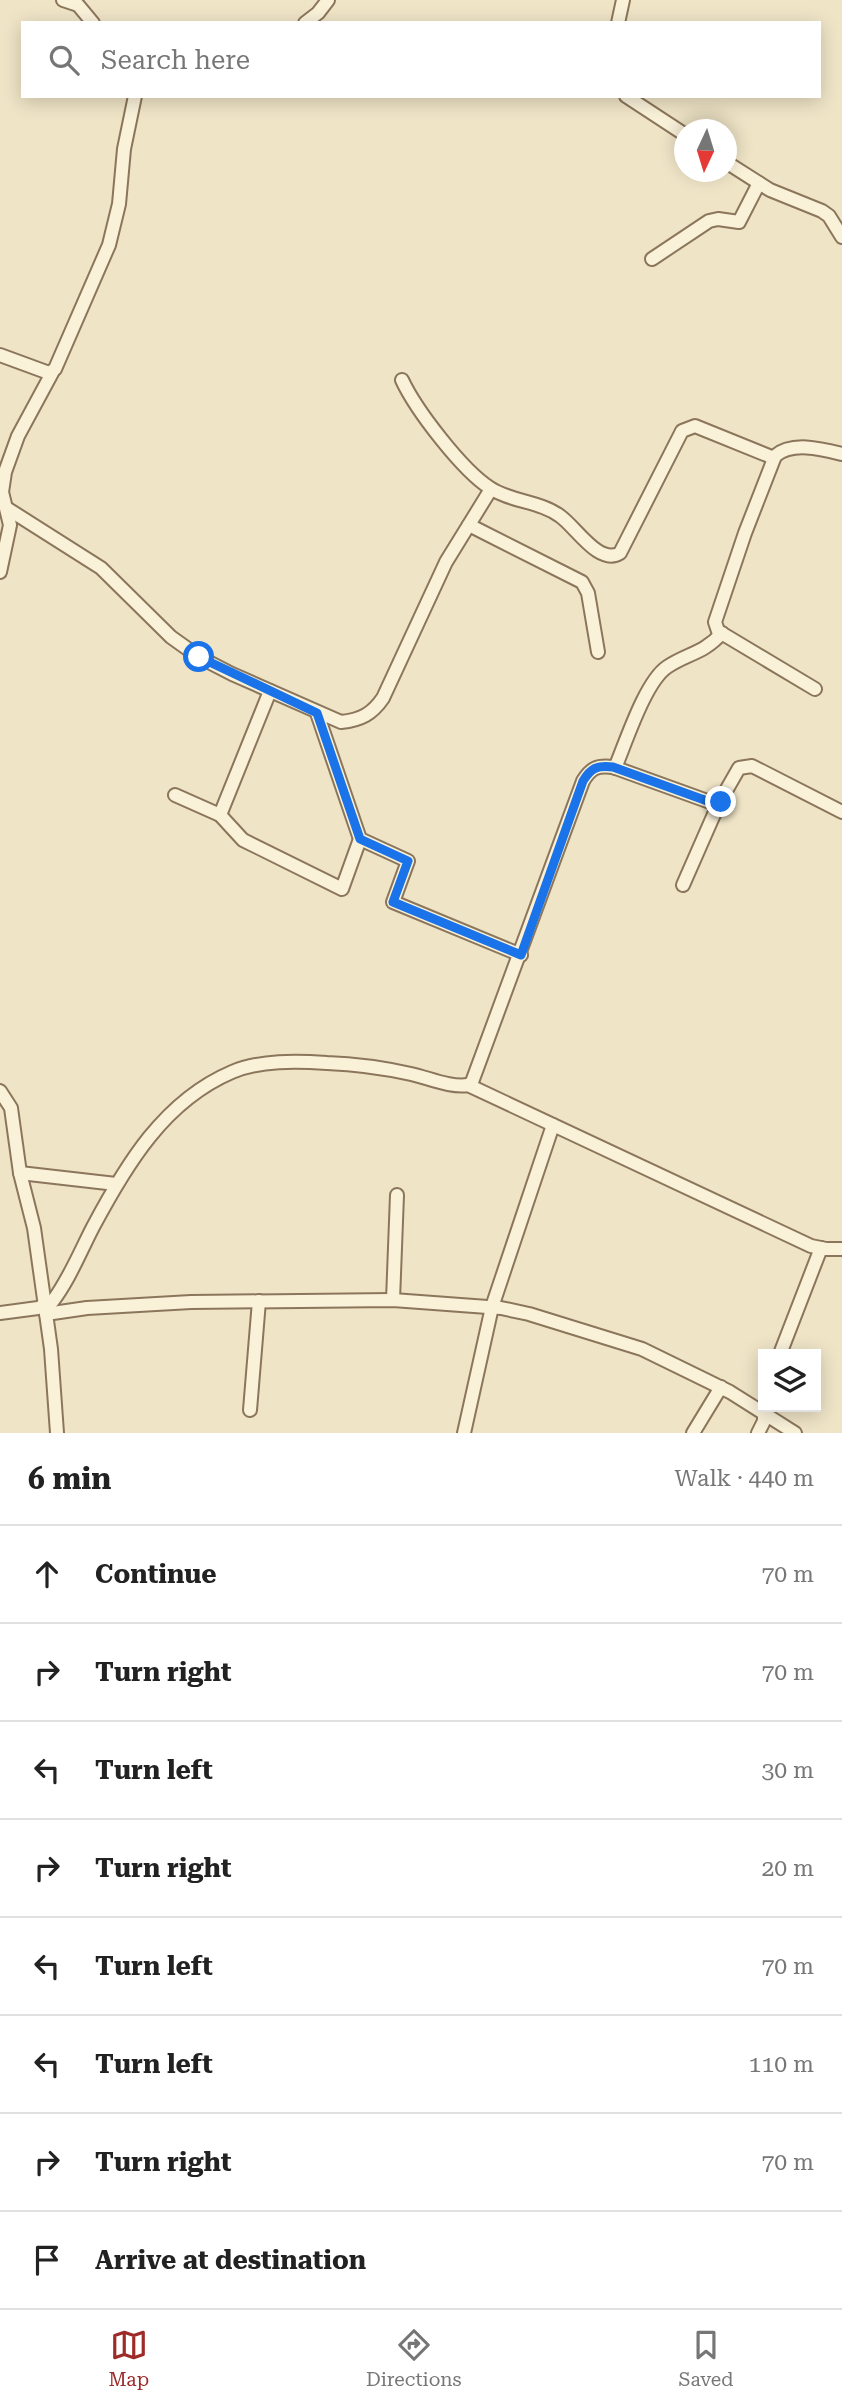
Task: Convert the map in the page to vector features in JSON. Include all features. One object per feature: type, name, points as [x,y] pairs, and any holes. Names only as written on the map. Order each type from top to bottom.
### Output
[{"type":"street","points":[[63,0],[78,5],[91,21]]},
{"type":"street","points":[[307,21],[328,0]]},
{"type":"street","points":[[618,21],[623,0]]},
{"type":"street","points":[[0,572],[9,539],[10,521],[2,488],[11,451],[61,356],[109,245],[119,204],[124,149],[134,98]]},
{"type":"street","points":[[629,98],[674,127]]},
{"type":"street","points":[[737,169],[785,197],[822,211],[829,216],[842,237]]},
{"type":"street","points":[[652,259],[709,221],[718,219],[739,222],[759,183]]},
{"type":"street","points":[[0,355],[51,373]]},
{"type":"street","points":[[402,380],[418,409],[459,458],[491,489],[556,513],[570,524],[587,544],[612,556],[620,553],[682,431],[687,427],[695,426],[774,458]]},
{"type":"street","points":[[815,689],[722,634],[715,622],[774,458],[782,450],[790,448],[812,448],[842,454]]},
{"type":"street","points":[[8,509],[102,568],[183,646],[232,674],[341,722],[359,719],[376,709],[446,562],[491,489]]},
{"type":"street","points":[[469,525],[582,582],[588,593],[598,652]]},
{"type":"street","points":[[615,768],[655,679],[668,666],[709,647],[722,634]]},
{"type":"street","points":[[220,815],[270,691]]},
{"type":"street","points":[[175,795],[220,815],[243,840],[342,889],[360,839],[317,713]]},
{"type":"street","points":[[468,1085],[472,1082],[583,781],[589,772],[598,766],[615,768],[719,803]]},
{"type":"street","points":[[683,885],[719,803],[739,768],[748,766],[842,812]]},
{"type":"street","points":[[360,839],[408,861],[393,902],[521,955]]},
{"type":"street","points":[[46,1310],[56,1297],[116,1184],[146,1139],[172,1112],[207,1086],[232,1072],[247,1067],[298,1062],[394,1071],[468,1085],[811,1246],[842,1249]]},
{"type":"street","points":[[0,1091],[11,1108],[20,1172],[34,1228],[57,1404],[57,1433]]},
{"type":"street","points":[[464,1433],[492,1307],[553,1125]]},
{"type":"street","points":[[20,1172],[116,1184]]},
{"type":"street","points":[[393,1300],[397,1195]]},
{"type":"street","points":[[782,1349],[821,1248]]},
{"type":"street","points":[[0,1313],[178,1302],[259,1301],[393,1300],[492,1307],[529,1314],[660,1356],[758,1407]]},
{"type":"street","points":[[250,1410],[259,1301]]},
{"type":"street","points":[[694,1433],[721,1387]]},
{"type":"street","points":[[758,1433],[764,1421],[764,1412]]},
{"type":"street","points":[[767,1412],[795,1433]]},
{"type":"route","points":[[199,657],[317,713],[360,839],[408,861],[393,902],[521,955],[583,781],[589,772],[598,766],[613,767],[710,802],[721,802]]}]
